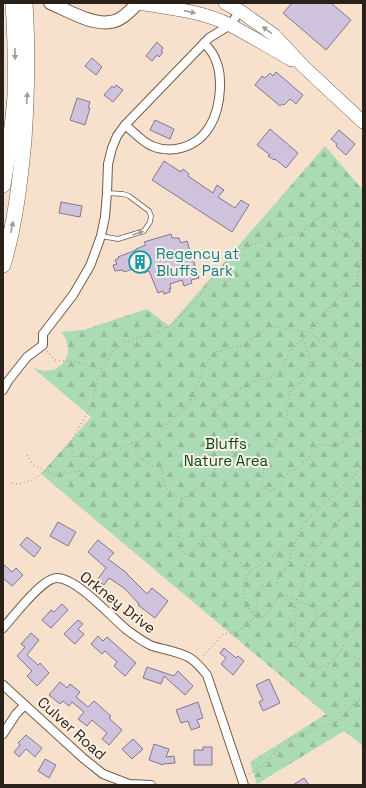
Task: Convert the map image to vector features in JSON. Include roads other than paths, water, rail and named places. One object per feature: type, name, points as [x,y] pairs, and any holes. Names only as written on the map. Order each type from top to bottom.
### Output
[{"type":"highway","points":[[3,185],[15,96],[15,55],[18,13],[25,3]]},
{"type":"highway","points":[[3,265],[12,228],[22,162],[27,90],[18,13]]},
{"type":"main road","points":[[137,3],[172,8],[202,15],[230,25],[304,67]]},
{"type":"main road","points":[[225,3],[240,11],[274,35],[304,67],[363,122]]},
{"type":"street","points":[[50,3],[98,22],[111,22],[122,17],[137,3]]},
{"type":"street","points":[[3,390],[26,357],[43,345],[43,334],[73,295],[90,266],[101,236],[108,193],[108,164],[117,136],[125,125],[204,43],[209,38],[230,25],[240,11]]},
{"type":"street","points":[[125,125],[142,140],[152,146],[162,149],[183,148],[195,142],[204,134],[212,125],[216,117],[220,101],[220,72],[216,60],[204,43]]},
{"type":"street","name":"Orkney Drive","points":[[3,628],[37,590],[48,580],[57,578],[67,580],[78,586],[128,630],[150,645],[184,654],[197,662],[207,674],[243,782]]},
{"type":"street","name":"Culver Road","points":[[3,685],[83,758],[103,774],[129,784],[151,785]]},
{"type":"street","points":[[3,734],[16,714],[25,705]]},
{"type":"lane","points":[[101,236],[118,239],[144,231],[150,222],[151,216],[149,211],[129,196],[108,193]]},
{"type":"place","name":"Regency at Bluffs Park","points":[[140,262]]},
{"type":"park label","name":"Bluffs Nature Area","points":[[226,452]]}]
